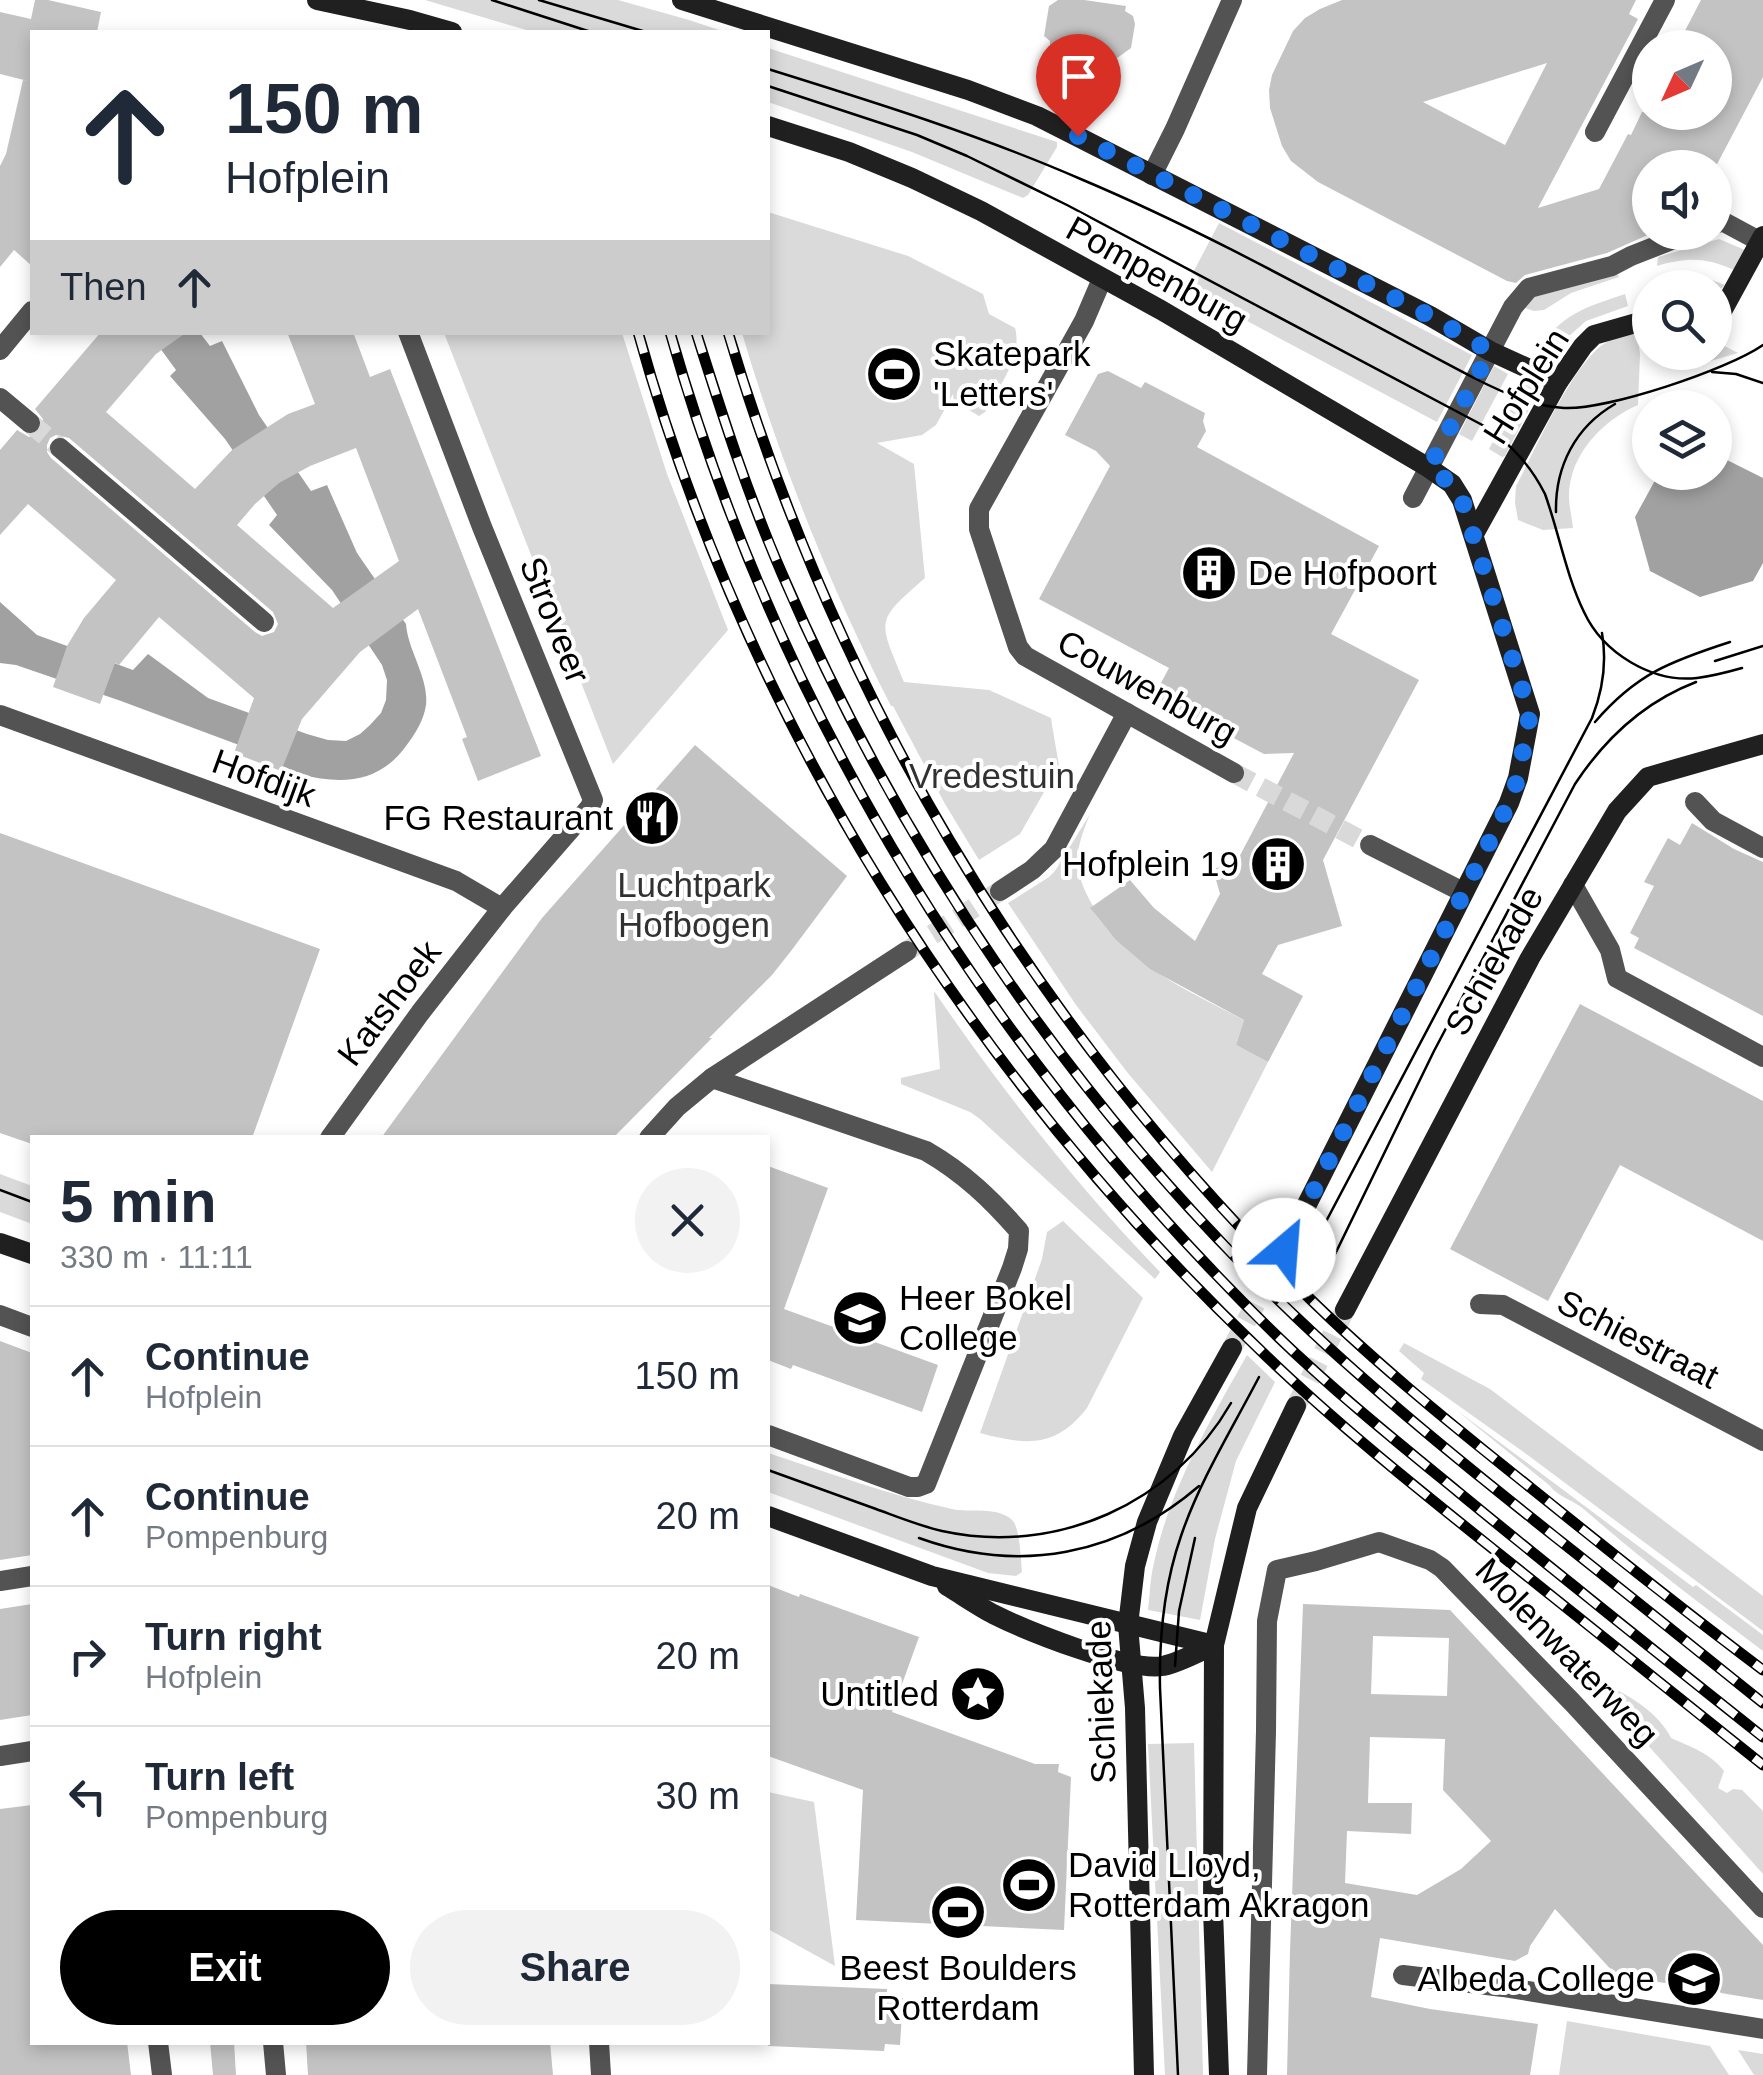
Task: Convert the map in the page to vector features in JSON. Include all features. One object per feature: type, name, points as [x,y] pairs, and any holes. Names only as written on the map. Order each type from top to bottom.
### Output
[{"type":"main road","points":[[317,0],[445,30]]},
{"type":"main road","points":[[372,0],[410,20]]},
{"type":"main road","points":[[682,0],[968,90],[1037,116],[1430,316],[1490,351],[1558,382]]},
{"type":"main road","name":"Pompenburg","points":[[770,127],[912,178],[1161,310],[1452,484],[1474,534]]},
{"type":"main road","points":[[1732,294],[1762,240]]},
{"type":"main road","name":"Hofplein","points":[[1474,534],[1558,382],[1583,346],[1594,336],[1632,324]]},
{"type":"main road","name":"Schiekade","points":[[1284,1250],[1509,803],[1518,778],[1530,714],[1474,534]]},
{"type":"main road","name":"Schiekade","points":[[1345,1310],[1512,992],[1618,811],[1648,777],[1763,744]]},
{"type":"main road","points":[[0,1243],[30,1253]]},
{"type":"main road","name":"Schiekade","points":[[1144,2075],[1128,1625],[1135,1566],[1147,1522],[1183,1436],[1232,1348]]},
{"type":"main road","points":[[1219,2075],[1213,1910],[1214,1645],[1247,1508],[1296,1406]]},
{"type":"main road","points":[[770,1517],[932,1576],[1214,1645]]},
{"type":"main road","points":[[932,1576],[993,1614],[1075,1648],[1132,1664],[1160,1666],[1214,1645]]},
{"type":"street","points":[[1152,175],[1232,0]]},
{"type":"street","points":[[1595,132],[1665,0]]},
{"type":"street","points":[[1732,226],[1762,240]]},
{"type":"street","name":"Hofplein","points":[[1413,498],[1513,308],[1529,288],[1612,266],[1646,250]]},
{"type":"street","name":"Couwenburg","points":[[1102,279],[1084,321],[980,510],[979,529],[1018,647],[1025,656],[1234,774]]},
{"type":"street","points":[[0,350],[30,312]]},
{"type":"street","name":"Stroveer","points":[[409,335],[593,800],[502,908]]},
{"type":"street","points":[[0,398],[30,423]]},
{"type":"street","points":[[60,448],[264,622]]},
{"type":"street","points":[[1000,891],[1032,870],[1054,849],[1128,713]]},
{"type":"street","name":"Hofdijk","points":[[0,716],[456,881],[502,908]]},
{"type":"street","points":[[1695,802],[1713,822],[1763,848]]},
{"type":"street","points":[[1370,845],[1463,892]]},
{"type":"street","points":[[1573,885],[1610,950],[1617,978],[1763,1057]]},
{"type":"street","name":"Katshoek","points":[[332,1135],[420,1012],[502,908]]},
{"type":"street","points":[[652,1135],[712,1078],[907,952]]},
{"type":"street","points":[[712,1078],[926,1151],[993,1200],[1019,1232],[1012,1268],[926,1484],[909,1487],[770,1437]]},
{"type":"street","name":"Schiestraat","points":[[1480,1304],[1503,1305],[1763,1440]]},
{"type":"street","points":[[0,1315],[30,1326]]},
{"type":"street","name":"Molenwaterweg","points":[[1258,2075],[1267,1622],[1277,1570],[1379,1542],[1430,1560],[1469,1594],[1763,1908]]},
{"type":"street","points":[[0,1581],[30,1576]]},
{"type":"street","points":[[0,1756],[30,1751]]},
{"type":"street","points":[[1403,1974],[1763,2029]]},
{"type":"street","points":[[158,2045],[162,2075]]},
{"type":"street","points":[[274,2045],[276,2075]]},
{"type":"street","points":[[599,2045],[601,2075]]},
{"type":"green space","points":[[425,0],[618,0],[719,30],[526,30]]},
{"type":"green space","points":[[770,49],[1057,142],[1023,198],[912,152],[770,103]]},
{"type":"green space","name":"Vredestuin","points":[[770,213],[908,256],[983,294],[989,314],[1015,328],[1016,350],[985,412],[979,416],[954,401],[953,394],[936,425],[922,435],[877,443],[914,464],[925,578],[896,605],[886,624],[889,646],[904,682],[989,690],[1051,718],[1059,766],[1020,834],[979,860],[891,706],[847,615],[808,523],[743,335],[770,335]]},
{"type":"green space","points":[[1219,223],[1472,355],[1437,422],[1185,288]]},
{"type":"green space","points":[[1732,244],[1745,250],[1734,270],[1696,260],[1657,266],[1658,257],[1682,250],[1732,250]]},
{"type":"green space","points":[[1615,271],[1619,277],[1571,293],[1544,310],[1525,308],[1534,296]]},
{"type":"green space","points":[[1625,294],[1628,306],[1586,321],[1559,345],[1540,351],[1565,320]]},
{"type":"green space","points":[[1632,333],[1632,370],[1639,370],[1639,390],[1632,390],[1632,408],[1612,420],[1590,441],[1575,467],[1569,500],[1573,528],[1543,530],[1518,520],[1516,486],[1544,430],[1582,367],[1610,340]]},
{"type":"green space","points":[[445,335],[623,335],[667,474],[728,630],[613,764]]},
{"type":"green space","points":[[1494,366],[1508,374],[1472,441],[1459,434]]},
{"type":"green space","points":[[1524,382],[1539,390],[1502,457],[1489,449]]},
{"type":"green space","points":[[1090,814],[1078,861],[1091,909],[1142,961],[1244,1020],[1236,1045],[1268,1062],[1212,1172],[1076,1005],[1008,903],[1055,871]]},
{"type":"green space","points":[[934,991],[1041,1136],[1160,1272],[1155,1279],[980,1119],[901,1084],[901,1078],[940,1069]]},
{"type":"green space","points":[[0,1174],[30,1185],[30,1223],[0,1212]]},
{"type":"green space","points":[[1063,1221],[1143,1298],[1087,1408],[1063,1431],[1025,1441],[980,1433],[1042,1259],[1047,1232]]},
{"type":"green space","points":[[1404,1343],[1490,1389],[1763,1596],[1763,1631],[1421,1379],[1424,1373],[1399,1351]]},
{"type":"green space","points":[[1247,1355],[1275,1382],[1236,1461],[1215,1539],[1200,1620],[1148,1610],[1153,1569],[1170,1509],[1219,1404]]},
{"type":"green space","points":[[1455,1409],[1763,1635],[1763,1651],[1581,1507],[1557,1493]]},
{"type":"green space","points":[[770,1454],[929,1503],[1006,1516],[1017,1530],[1022,1572],[1016,1576],[988,1573],[770,1493]]},
{"type":"green space","points":[[1603,1684],[1641,1705],[1659,1720],[1671,1738],[1719,1765],[1724,1771],[1718,1788],[1727,1793],[1742,1790],[1763,1811],[1763,1874],[1620,1714]]},
{"type":"green space","points":[[1194,1743],[1203,2075],[1165,2075],[1148,1744]]},
{"type":"green space","points":[[770,1792],[814,1802],[835,1966],[770,1930]]},
{"type":"green space","points":[[1567,2021],[1710,2046],[1729,2075],[1559,2075]]},
{"type":"green space","points":[[1738,2050],[1763,2054],[1763,2075],[1754,2075]]},
{"type":"shaded area","points":[[150,335],[202,335],[210,346],[222,341],[259,415],[311,491],[327,485],[357,553],[406,624],[424,685],[425,711],[406,746],[389,764],[369,775],[348,780],[303,775],[237,753],[239,745],[121,701],[0,663],[0,602],[37,635],[133,670],[148,654],[208,698],[307,734],[346,741],[360,734],[381,713],[387,680],[382,665],[332,590],[269,525],[277,515],[225,439],[170,376],[176,370]]},
{"type":"shaded area","points":[[1732,462],[1763,478],[1763,563],[1753,581],[1700,597],[1650,571],[1635,517],[1650,490],[1732,490]]},
{"type":"building","points":[[35,0],[101,12],[97,30],[30,30],[30,264],[14,250],[0,267],[0,166],[23,80],[28,81],[0,74],[0,12],[31,19]]},
{"type":"building","points":[[1058,0],[1126,6],[1125,11],[1133,16],[1135,24],[1131,48],[1113,61],[1050,46],[1044,36],[1049,6]]},
{"type":"building","points":[[1342,0],[1636,0],[1629,14],[1638,19],[1538,208],[1599,189],[1633,130],[1732,130],[1732,30],[1685,30],[1701,0],[1763,0],[1763,77],[1724,150],[1632,150],[1632,242],[1607,253],[1525,275],[1516,283],[1318,182],[1291,161],[1270,108],[1269,90],[1293,31],[1305,18]],"holes":[[[1547,63],[1505,145],[1423,102]]]},
{"type":"building","points":[[98,335],[183,335],[156,354],[106,412],[195,489],[232,450],[288,414],[315,404],[288,335],[354,335],[370,377],[390,369],[541,756],[478,781],[462,739],[467,737],[418,609],[360,652],[302,719],[281,771],[234,753],[254,698],[159,617],[119,665],[115,663],[100,704],[53,687],[67,646],[84,618],[116,580],[28,504],[0,535],[0,450],[17,430],[29,437],[40,432],[43,419],[35,409]],"holes":[[[50,438],[69,438],[273,612],[278,624],[274,632],[262,636],[255,632],[51,458],[47,452]],[[356,448],[399,561],[333,608],[237,525],[279,483]]]},
{"type":"building","points":[[1108,371],[1141,388],[1145,382],[1205,413],[1206,431],[1197,447],[1379,546],[1331,634],[1419,680],[1323,860],[1342,926],[1278,945],[1262,974],[1303,996],[1268,1062],[1236,1045],[1244,1020],[1150,969],[1116,940],[1090,908],[1130,880],[1154,908],[1195,941],[1220,894],[1213,869],[1236,863],[1294,753],[1264,754],[1154,696],[1169,668],[1039,599],[1110,466],[1096,451],[1065,435],[1098,374]]},
{"type":"building","name":"Luchtpark Hofbogen","points":[[695,745],[847,876],[772,975],[616,1135],[383,1135],[542,918]]},
{"type":"building","points":[[1692,823],[1763,862],[1763,1016],[1634,948],[1639,938],[1630,933],[1654,886],[1644,882],[1668,838],[1680,845]]},
{"type":"building","points":[[0,833],[320,949],[253,1135],[30,1135],[30,1143],[0,1133]]},
{"type":"building","points":[[1580,1004],[1763,1101],[1763,1241],[1620,1165],[1548,1301],[1450,1249]]},
{"type":"building","points":[[770,1167],[828,1188],[784,1309],[938,1365],[922,1412],[793,1365],[791,1369],[770,1361]]},
{"type":"building","points":[[0,1341],[30,1352],[30,1555],[0,1560]]},
{"type":"building","points":[[770,1586],[919,1637],[892,1712],[1035,1764],[1059,1764],[1058,1772],[1071,1777],[1064,1930],[856,1920],[863,1790],[770,1757]]},
{"type":"building","points":[[30,1604],[30,1715],[0,1720],[0,1609]]},
{"type":"building","points":[[1303,1604],[1450,1610],[1763,1945],[1763,2000],[1721,1993],[1708,1980],[1672,1984],[1617,1976],[1555,1909],[1528,1954],[1515,1961],[1380,1938],[1371,1997],[1538,2024],[1530,2075],[1287,2075]],"holes":[[[1373,1636],[1449,1638],[1447,1696],[1371,1694]],[[1370,1737],[1445,1739],[1443,1790],[1491,1841],[1461,1869],[1417,1895],[1345,1883],[1347,1831],[1411,1834],[1412,1803],[1368,1803]]]},
{"type":"building","points":[[30,1805],[30,2045],[127,2045],[131,2075],[0,2075],[0,1809]]},
{"type":"building","points":[[770,1984],[887,1989],[887,1997],[903,1998],[900,2045],[885,2044],[884,2051],[768,2046]]},
{"type":"building","points":[[210,2045],[234,2045],[236,2075],[213,2075]]},
{"type":"building","points":[[306,2045],[550,2045],[553,2075],[308,2075]]},
{"type":"tunnel","points":[[30,423],[60,448]]},
{"type":"tunnel","points":[[1234,773],[1370,845]]},
{"type":"tunnel","points":[[907,951],[1000,891]]},
{"type":"tunnel","points":[[1232,1348],[1284,1250]]},
{"type":"tunnel","points":[[1296,1406],[1345,1310]]},
{"type":"tram line","points":[[492,0],[585,30]]},
{"type":"tram line","points":[[539,0],[639,30]]},
{"type":"tram line","points":[[770,70],[966,134],[1083,180],[1183,226],[1476,379],[1529,402],[1564,408],[1608,403],[1723,366],[1763,345]]},
{"type":"tram line","points":[[770,87],[917,135],[967,156],[1488,428],[1521,458],[1540,484],[1578,598],[1603,640],[1631,662],[1663,676],[1697,678],[1742,668]]},
{"type":"tram line","points":[[1712,372],[1736,374],[1763,383]]},
{"type":"tram line","points":[[1556,512],[1559,479],[1570,450],[1589,424],[1615,404]]},
{"type":"tram line","points":[[1303,1265],[1592,718],[1603,676],[1602,633]]},
{"type":"tram line","points":[[1595,722],[1625,692],[1656,671],[1730,642]]},
{"type":"tram line","points":[[1715,661],[1763,646]]},
{"type":"tram line","points":[[1321,1283],[1434,1051],[1575,784],[1628,723],[1660,700],[1696,682]]},
{"type":"tram line","points":[[0,1190],[30,1201]]},
{"type":"tram line","points":[[1178,2075],[1160,1688],[1164,1611],[1170,1573],[1189,1515],[1259,1377]]},
{"type":"tram line","points":[[770,1471],[934,1529],[985,1537],[1027,1536],[1068,1528],[1107,1514],[1144,1494],[1207,1439],[1231,1403]]},
{"type":"tram line","points":[[919,1538],[994,1555],[1066,1552],[1135,1529],[1199,1486]]},
{"type":"tram line","points":[[1175,1666],[1179,1611],[1195,1538]]},
{"type":"railway","points":[[639,335],[684,476],[740,616],[805,751],[880,882],[964,1008],[1055,1128],[1153,1242],[1316,1402],[1433,1501],[1763,1765]]},
{"type":"railway","points":[[671,335],[716,474],[771,612],[835,745],[908,874],[988,998],[1077,1116],[1174,1229],[1321,1376],[1495,1522],[1763,1737]]},
{"type":"railway","points":[[697,335],[758,516],[830,679],[940,877],[1069,1064],[1216,1237],[1327,1346],[1455,1457],[1763,1703]]},
{"type":"railway","points":[[729,335],[772,465],[824,594],[883,719],[949,840],[1023,956],[1105,1068],[1193,1176],[1347,1333],[1468,1438],[1763,1670]]},
{"type":"place","name":"Skatepark 'Letters'","points":[[894,374]]},
{"type":"place","name":"De Hofpoort","points":[[1209,573]]},
{"type":"place","name":"FG Restaurant","points":[[652,818]]},
{"type":"place","name":"Hofplein 19","points":[[1278,864]]},
{"type":"place","name":"Heer Bokel College","points":[[860,1318]]},
{"type":"place","name":"Untitled","points":[[978,1694]]},
{"type":"place","name":"David Lloyd, Rotterdam Akragon","points":[[1029,1885]]},
{"type":"place","name":"Beest Boulders Rotterdam","points":[[958,1912]]},
{"type":"place","name":"Albeda College","points":[[1694,1979]]},
{"type":"route","points":[[1078,136],[1430,316],[1490,351],[1429,468],[1452,484],[1474,534],[1530,714],[1524,752],[1509,803],[1284,1250]]}]
